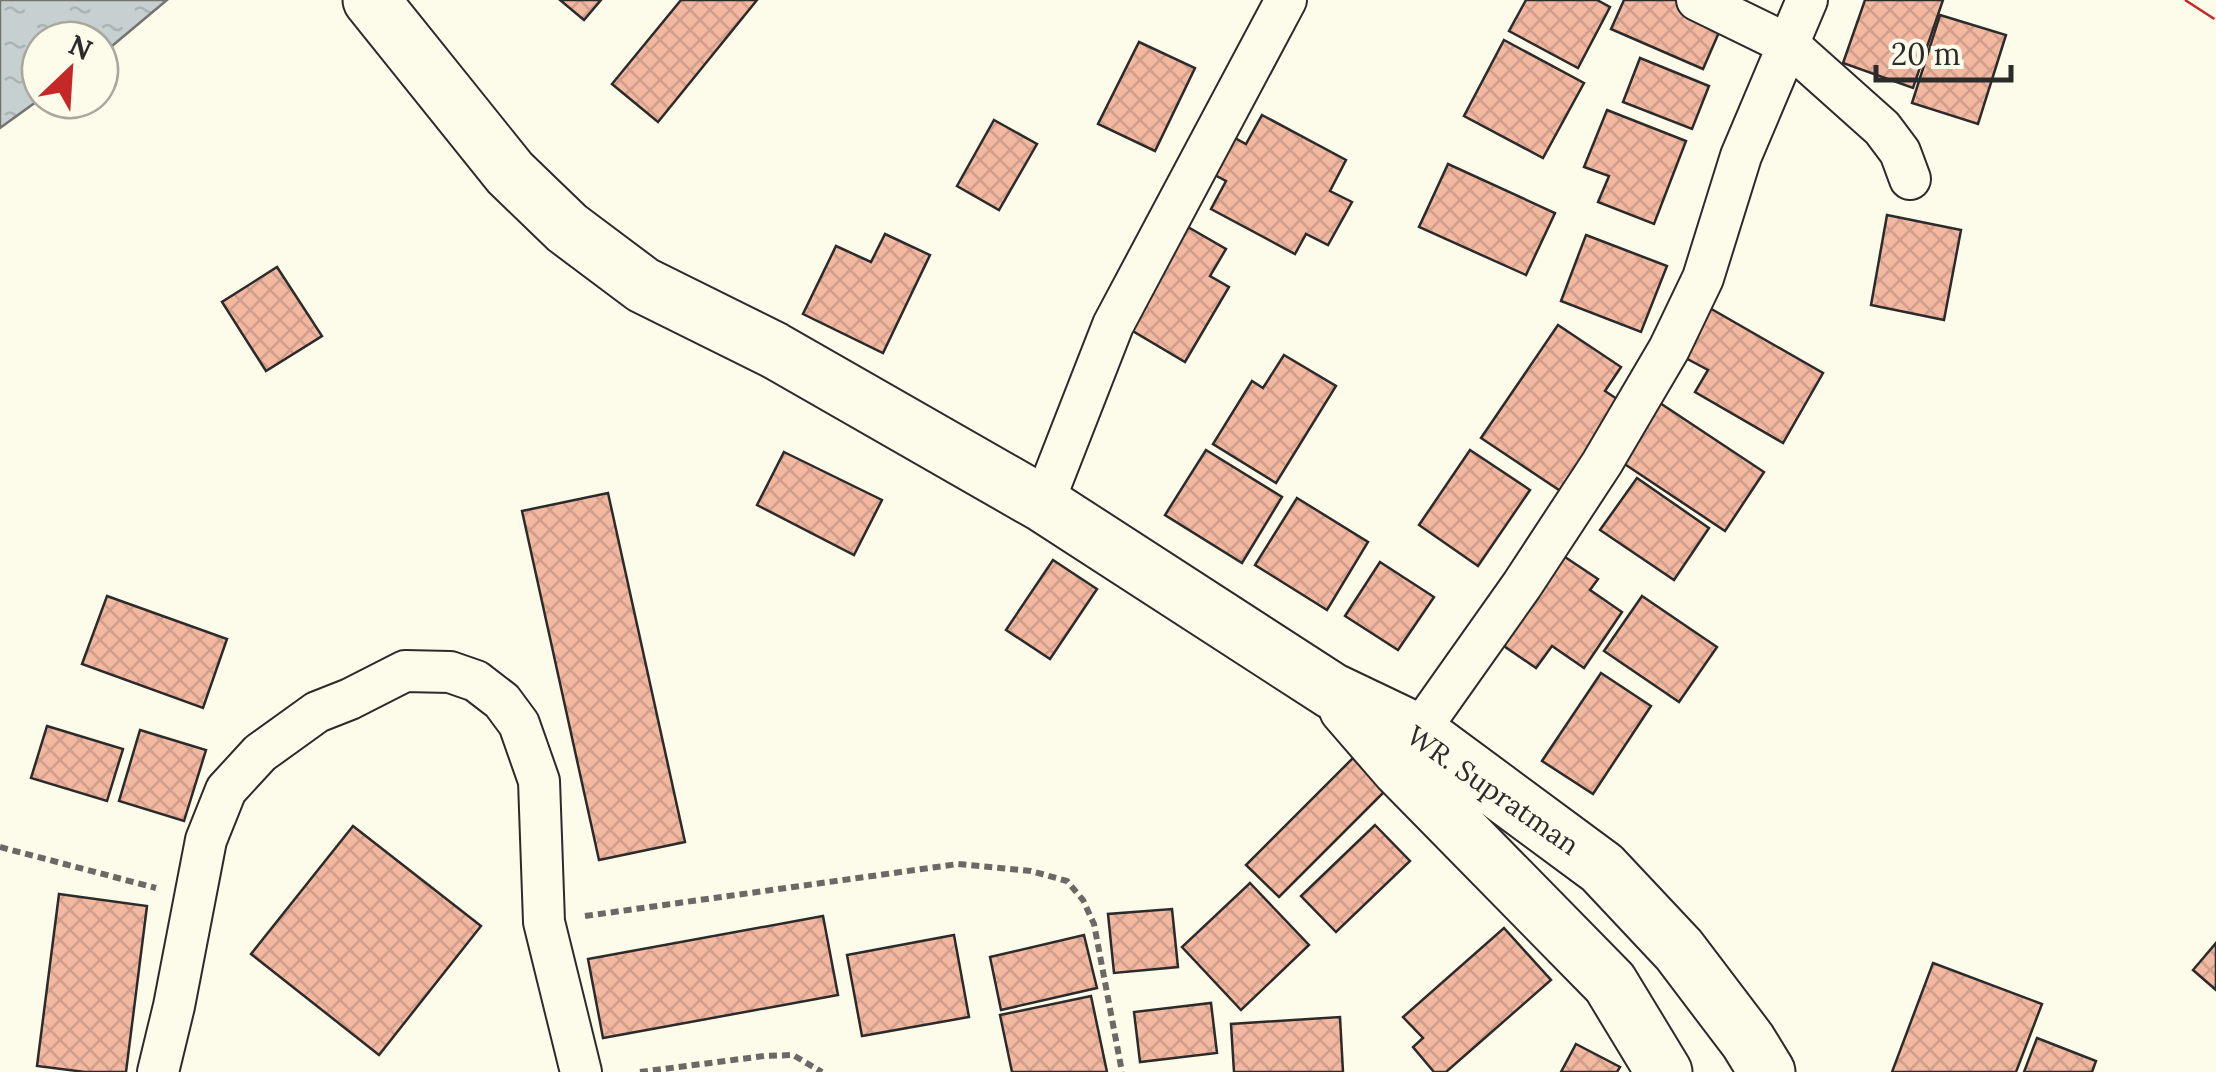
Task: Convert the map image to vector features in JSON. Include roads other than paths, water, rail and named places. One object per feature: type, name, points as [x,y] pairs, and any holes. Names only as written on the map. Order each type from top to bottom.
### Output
[{"type":"highway","name":"WR. Supratman","points":[[384,17],[510,172],[567,228],[643,285],[774,350],[1043,504],[1332,691],[1408,750],[1602,868],[1679,950],[1768,1072]]},
{"type":"highway","name":"WR. Supratman","points":[[1408,750],[1610,983],[1664,1072]]},
{"type":"street","points":[[1043,504],[1113,325],[1286,0]]},
{"type":"street","points":[[1698,0],[1789,45],[1882,128],[1900,152],[1910,179]]},
{"type":"street","points":[[1408,750],[1522,586],[1670,349],[1703,278],[1741,156],[1806,0]]},
{"type":"street","points":[[158,1072],[206,840],[226,790],[260,753],[317,712],[405,671],[450,672],[476,681],[502,702],[519,724],[539,781],[544,922],[581,1072]]},
{"type":"water","points":[[0,0],[167,0],[120,39],[120,20],[20,20],[20,114],[0,128]]}]
